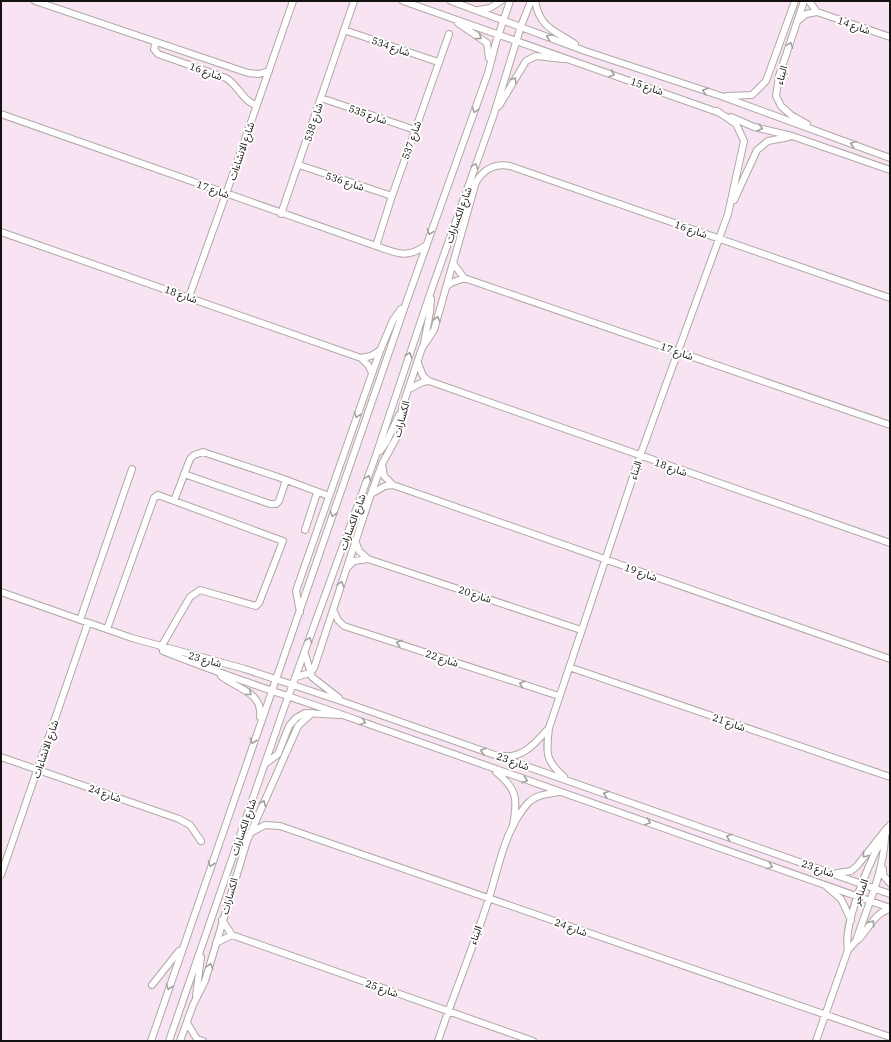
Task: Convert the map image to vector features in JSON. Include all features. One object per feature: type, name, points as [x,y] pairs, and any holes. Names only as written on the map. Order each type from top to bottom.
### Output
[{"type":"street","name":"شارع 16","points":[[35,1],[248,73],[259,74],[269,71]]},
{"type":"street","name":"شارع 538","points":[[281,214],[354,1]]},
{"type":"street","name":"شارع 15","points":[[403,1],[717,111],[754,127],[792,136],[890,170]]},
{"type":"street","name":"شارع 15","points":[[451,1],[585,51],[721,96],[890,158]]},
{"type":"street","points":[[477,10],[490,8],[501,1]]},
{"type":"street","name":"شارع الكسارات","points":[[151,1041],[425,246],[488,73],[510,1]]},
{"type":"street","name":"شارع الكسارات","points":[[169,1041],[288,696],[376,455],[431,291],[494,114],[516,41],[531,1]]},
{"type":"street","points":[[535,1],[540,19],[547,27],[585,51]]},
{"type":"street","name":"البناء","points":[[721,96],[752,95],[766,81],[795,1]]},
{"type":"street","name":"البناء","points":[[804,1],[799,22],[779,76],[776,96],[781,106],[791,115],[818,131]]},
{"type":"street","points":[[799,22],[801,17],[817,12],[809,1]]},
{"type":"street","name":"شارع الانشاءات","points":[[189,296],[269,71],[291,2]]},
{"type":"street","name":"شارع 14","points":[[817,12],[890,37]]},
{"type":"street","points":[[446,16],[487,43],[489,53],[488,73]]},
{"type":"street","name":"شارع 534","points":[[344,30],[438,62]]},
{"type":"street","name":"شارع 537","points":[[376,246],[438,62],[449,34]]},
{"type":"street","name":"شارع 16","points":[[156,42],[154,49],[158,54],[226,78],[235,84],[249,102],[257,105]]},
{"type":"street","points":[[494,114],[526,61],[536,56],[575,61]]},
{"type":"street","name":"شارع 535","points":[[321,98],[415,130]]},
{"type":"street","name":"البناء","points":[[566,780],[548,760],[546,747],[549,728],[604,559],[728,214],[744,141],[736,124],[717,111]]},
{"type":"street","name":"شارع 17","points":[[1,114],[281,214],[376,246],[402,254],[413,253],[425,246]]},
{"type":"street","name":"البناء","points":[[728,214],[757,150],[768,141],[792,136]]},
{"type":"street","name":"شارع 536","points":[[299,165],[392,196]]},
{"type":"street","name":"شارع 16","points":[[491,167],[504,165],[510,166],[890,298]]},
{"type":"street","name":"الكسارات","points":[[310,673],[314,668],[355,540],[382,464],[399,433],[402,408],[422,348],[434,330],[476,182],[480,176],[491,167]]},
{"type":"street","name":"شارع 18","points":[[1,232],[189,296],[361,358]]},
{"type":"street","points":[[446,287],[451,283],[464,278],[453,263]]},
{"type":"street","name":"شارع 17","points":[[464,278],[890,425]]},
{"type":"street","points":[[422,348],[430,312],[431,291]]},
{"type":"street","points":[[300,612],[296,591],[380,350],[393,320],[406,303]]},
{"type":"street","points":[[361,358],[371,356],[380,350]]},
{"type":"street","points":[[361,358],[368,365],[372,373]]},
{"type":"street","points":[[409,390],[423,382],[429,381],[418,367],[418,361]]},
{"type":"street","name":"شارع 18","points":[[429,381],[890,543]]},
{"type":"street","points":[[368,386],[368,412]]},
{"type":"street","points":[[376,455],[386,443],[402,408]]},
{"type":"street","points":[[174,501],[190,459],[194,455],[203,452],[286,480],[317,493],[330,496]]},
{"type":"street","points":[[382,464],[384,476],[393,485]]},
{"type":"street","points":[[80,620],[132,469]]},
{"type":"street","points":[[184,474],[270,504],[276,504],[279,501],[286,480]]},
{"type":"street","points":[[371,494],[385,486],[393,485]]},
{"type":"street","name":"شارع 19","points":[[393,485],[890,659]]},
{"type":"street","points":[[305,530],[317,493]]},
{"type":"street","points":[[107,629],[154,498],[158,495],[283,541],[259,603],[256,606],[200,590],[190,597],[161,647]]},
{"type":"street","points":[[355,540],[359,551],[368,559]]},
{"type":"street","points":[[346,569],[354,561],[368,559]]},
{"type":"street","name":"شارع 20","points":[[368,559],[581,630]]},
{"type":"street","name":"شارع 23","points":[[1,592],[132,638],[276,679],[341,701],[890,894]]},
{"type":"street","name":"شارع 22","points":[[332,610],[344,626],[559,696]]},
{"type":"street","name":"شارع الانشاءات","points":[[1,875],[88,623]]},
{"type":"street","name":"شارع 23","points":[[132,638],[217,673],[288,696],[491,769],[562,792],[890,908]]},
{"type":"street","points":[[304,653],[310,673],[317,682],[341,701]]},
{"type":"street","name":"شارع 21","points":[[569,667],[890,777]]},
{"type":"street","points":[[217,673],[254,697],[260,708],[258,728]]},
{"type":"street","points":[[296,677],[310,673]]},
{"type":"street","points":[[264,765],[278,754],[292,722],[299,716],[312,713],[344,716]]},
{"type":"street","name":"الكسارات","points":[[180,1041],[196,997],[205,981],[222,920],[247,841],[298,726],[312,713]]},
{"type":"street","name":"البناء","points":[[496,755],[512,757],[520,754],[533,745],[549,728]]},
{"type":"street","name":"شارع 24","points":[[1,756],[179,819],[190,825],[201,841]]},
{"type":"street","name":"البناء","points":[[491,769],[510,784],[515,794],[516,810],[512,829]]},
{"type":"street","name":"البناء","points":[[438,1041],[489,898],[499,860],[512,829],[528,804],[533,799],[541,795],[562,792]]},
{"type":"street","name":"شارع 24","points":[[252,832],[265,825],[280,826],[890,1037]]},
{"type":"street","name":"المناجر","points":[[832,873],[851,872],[890,825]]},
{"type":"street","name":"المناجر","points":[[848,950],[846,940],[862,884],[890,825]]},
{"type":"street","name":"المناجر","points":[[856,941],[882,866],[885,838]]},
{"type":"street","points":[[882,866],[883,875],[890,883]]},
{"type":"street","name":"شارع 23","points":[[824,884],[841,899],[851,920]]},
{"type":"street","name":"المناجر","points":[[816,1041],[848,950],[877,915],[890,908]]},
{"type":"street","points":[[216,943],[232,935],[222,920]]},
{"type":"street","name":"شارع 25","points":[[232,935],[532,1041]]},
{"type":"street","points":[[152,986],[168,967],[184,943]]},
{"type":"street","points":[[196,997],[201,950]]},
{"type":"street","points":[[186,1023],[194,1040],[203,1041]]},
{"type":"shaded area","points":[[1,1],[890,1],[890,1041],[1,1041]]}]
